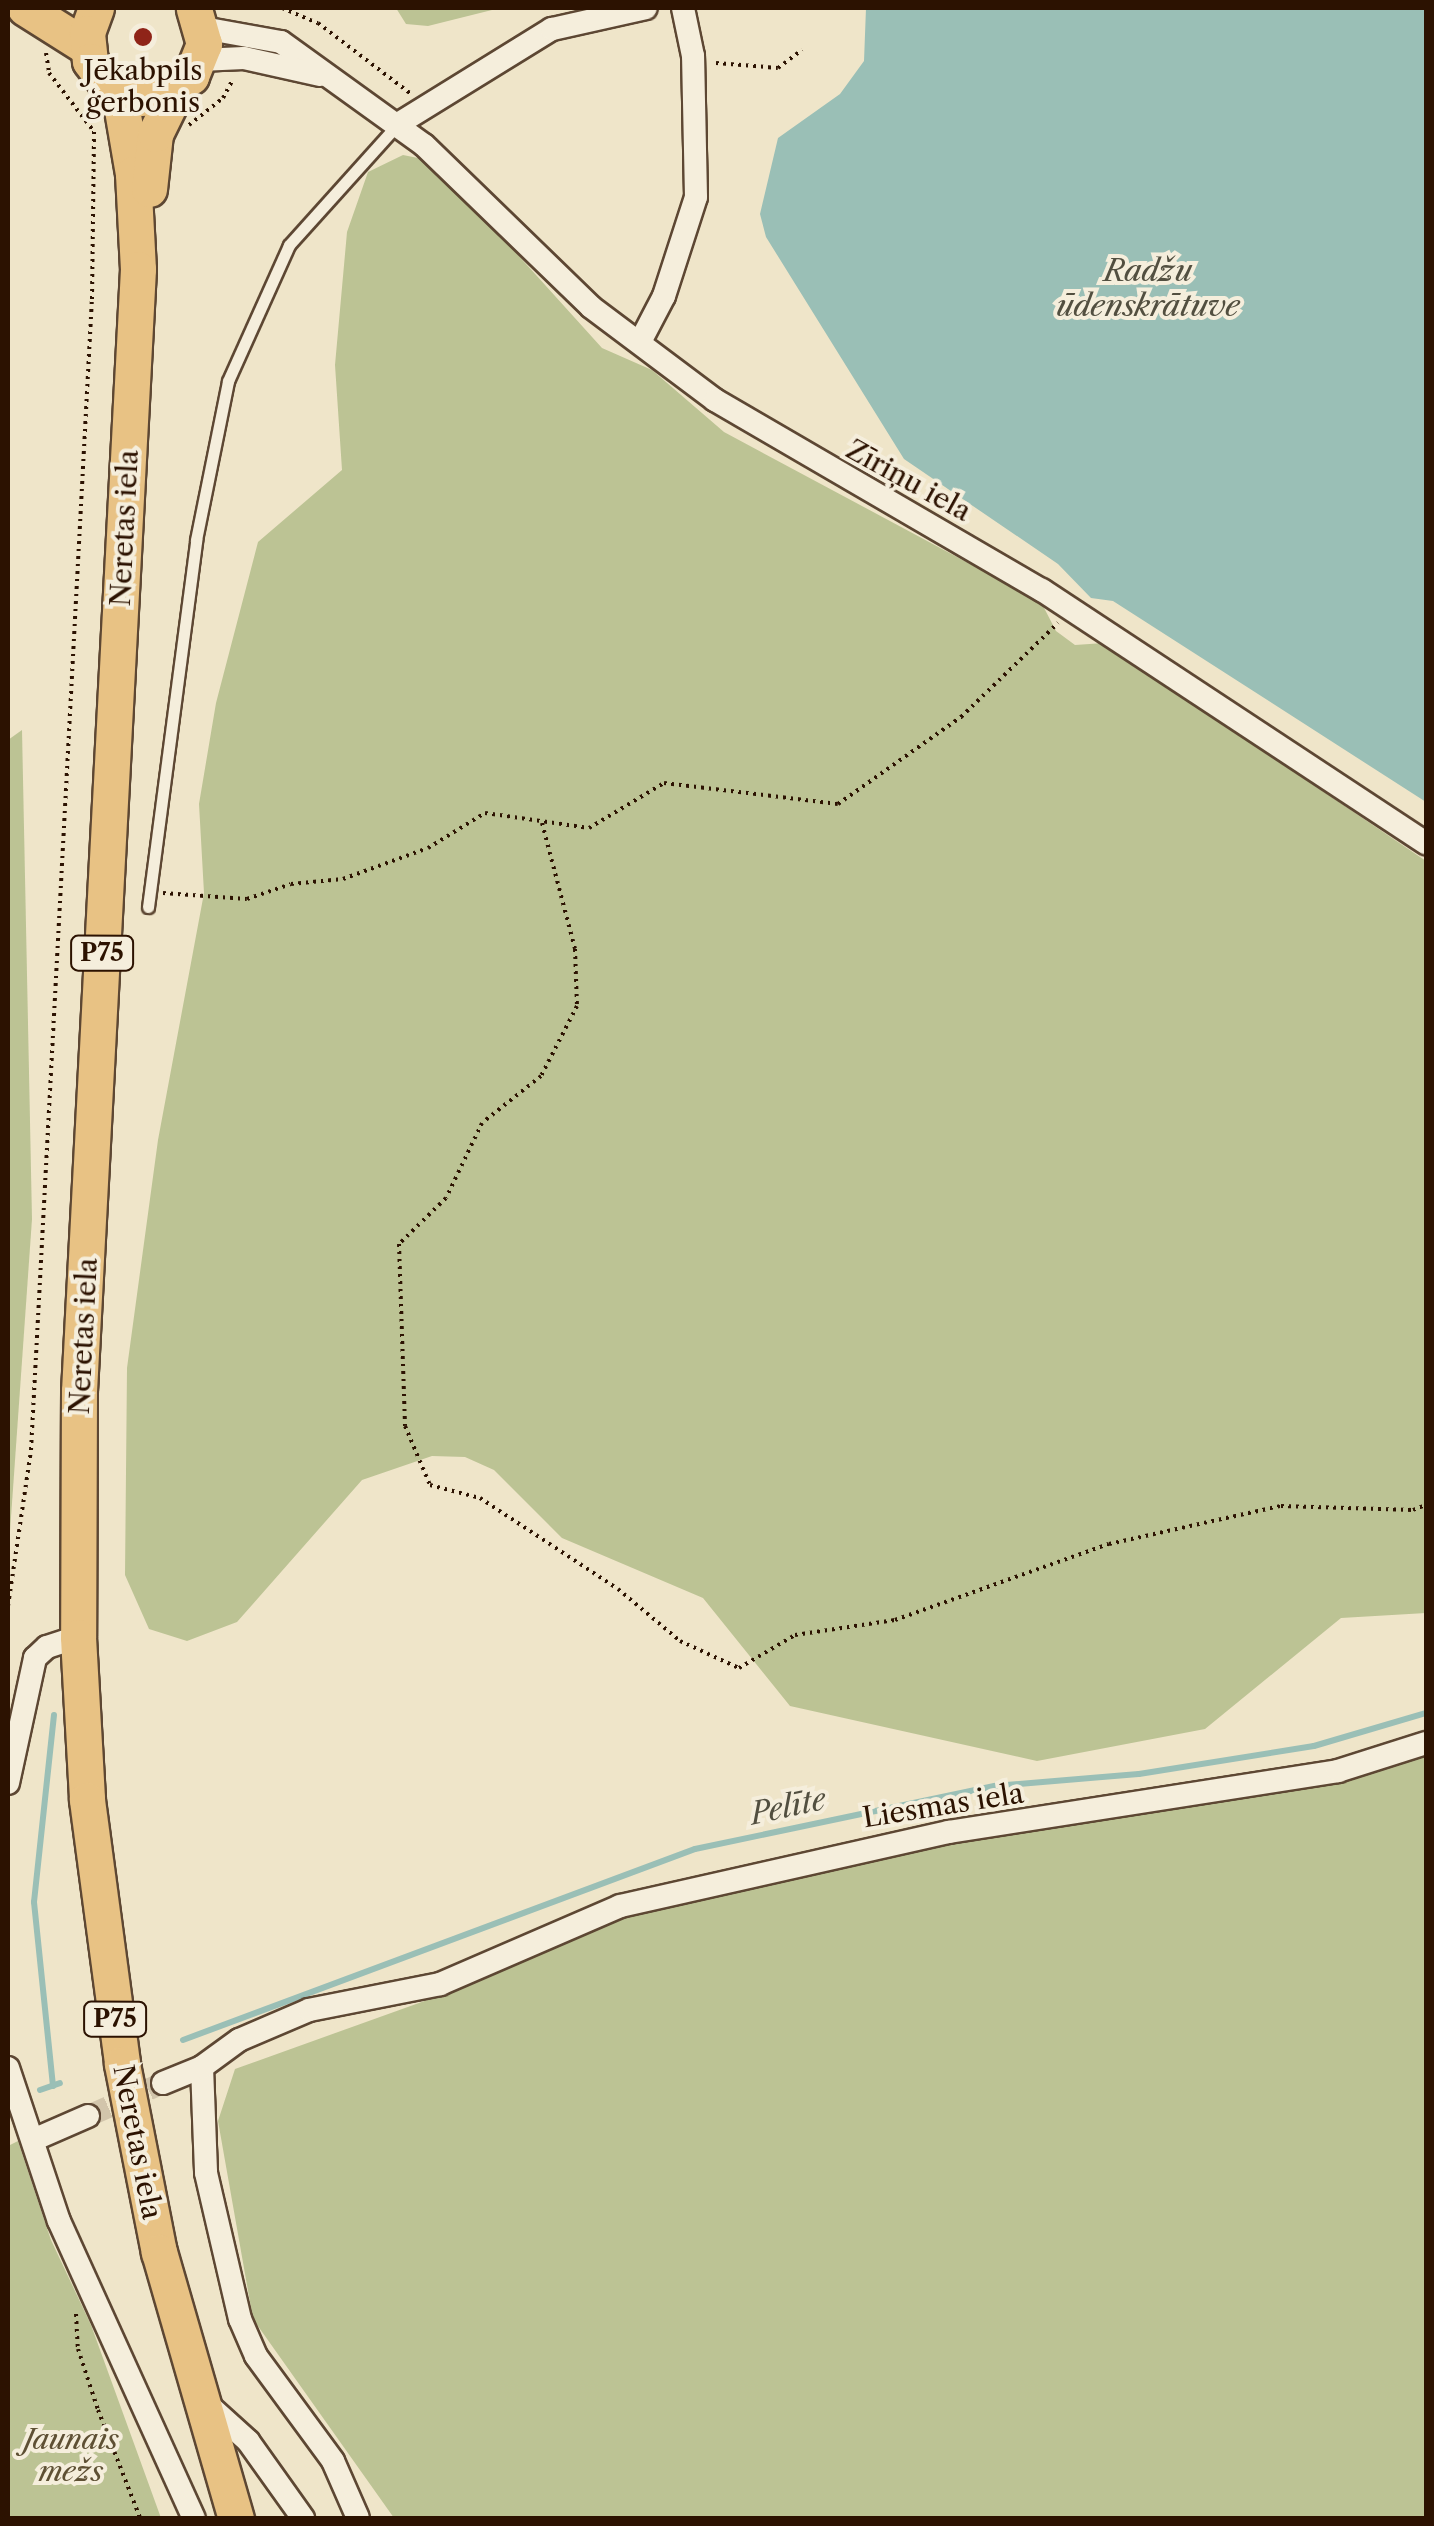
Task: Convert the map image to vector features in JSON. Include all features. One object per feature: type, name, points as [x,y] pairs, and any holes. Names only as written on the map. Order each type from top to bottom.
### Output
[{"type":"main road","points":[[25,8],[87,47]]},
{"type":"main road","points":[[96,8],[87,47],[98,74],[120,92],[139,98],[176,89]]},
{"type":"main road","name":"Neretas iela","points":[[196,2394],[158,2252],[106,1961],[87,1800],[78,1637],[79,1391],[138,269],[155,134],[199,32]]},
{"type":"main road","name":"Neretas iela","points":[[120,92],[133,174],[138,269]]},
{"type":"main road","name":"P75","points":[[196,2394],[236,2518]]},
{"type":"street","points":[[398,124],[552,29],[646,8]]},
{"type":"street","points":[[640,342],[664,296],[696,198],[688,35],[683,8]]},
{"type":"street","points":[[199,32],[244,58],[329,77]]},
{"type":"street","points":[[199,32],[282,42],[329,77]]},
{"type":"street","name":"Zīriņu iela","points":[[329,77],[398,124],[489,202],[591,307],[787,446],[1070,608],[1426,842]]},
{"type":"street","points":[[8,1783],[35,1658],[47,1646],[78,1637]]},
{"type":"street","name":"Liesmas iela","points":[[163,2083],[202,2067],[239,2040],[308,2010],[440,1984],[620,1906],[949,1832],[1338,1771],[1426,1743]]},
{"type":"street","points":[[202,2067],[206,2173],[240,2319],[256,2356],[333,2460],[358,2518]]},
{"type":"street","points":[[8,2068],[86,2280],[194,2518]]},
{"type":"street","points":[[33,2140],[88,2116]]},
{"type":"street","points":[[196,2394],[248,2441],[302,2518]]},
{"type":"lane","points":[[148,907],[196,540],[228,382],[290,244],[398,124]]},
{"type":"path","points":[[282,8],[318,23],[426,106]]},
{"type":"path","points":[[688,35],[712,62],[752,70],[778,68],[802,50]]},
{"type":"path","points":[[8,1606],[31,1450],[92,299],[94,130]]},
{"type":"path","points":[[165,894],[246,899],[381,867],[486,813],[589,828],[664,783],[749,788],[838,804],[962,717],[1040,646],[1070,608]]},
{"type":"path","points":[[542,823],[576,948],[577,1006],[542,1076],[482,1123],[446,1198],[399,1244],[406,1426],[430,1486],[480,1498],[618,1589],[680,1641],[739,1668],[795,1635],[896,1620],[1108,1544],[1281,1506],[1413,1510],[1426,1505]]},
{"type":"path","points":[[86,2280],[75,2297],[78,2349],[140,2518]]},
{"type":"green space","points":[[396,8],[500,8],[428,26],[406,24]]},
{"type":"green space","points":[[403,155],[433,161],[602,348],[652,370],[724,432],[1041,602],[1056,631],[1075,645],[1104,643],[1426,861],[1426,1613],[1341,1618],[1205,1729],[1037,1761],[790,1706],[703,1598],[562,1538],[494,1470],[465,1457],[432,1456],[362,1480],[237,1622],[187,1641],[149,1629],[125,1575],[127,1368],[158,1140],[204,893],[199,804],[216,703],[258,542],[342,470],[335,365],[347,232],[368,172]]},
{"type":"green space","points":[[22,730],[32,1219],[8,1560],[8,740]]},
{"type":"green space","points":[[1426,1754],[1426,2518],[394,2518],[253,2319],[218,2121],[235,2069],[444,1994],[623,1916],[951,1842],[1340,1781]]},
{"type":"green space","name":"Jaunais mežs","points":[[18,2141],[51,2240],[91,2325],[161,2518],[8,2518],[8,2146]]},
{"type":"water","name":"Radžu ūdenskrātuve","points":[[866,8],[1426,8],[1426,802],[1113,601],[1091,598],[1058,564],[904,459],[766,237],[760,214],[778,138],[840,94],[864,61]]},
{"type":"waterway","name":"Pelīte","points":[[183,2040],[695,1849],[995,1786],[1139,1774],[1314,1746],[1426,1713]]},
{"type":"waterway","points":[[53,2086],[34,1902],[54,1715]]},
{"type":"waterway","name":"Pelīte","points":[[40,2090],[60,2083]]},
{"type":"tunnel","points":[[88,2116],[163,2083]]},
{"type":"place","name":"Jēkabpils ģerbonis","points":[[143,37]]}]
